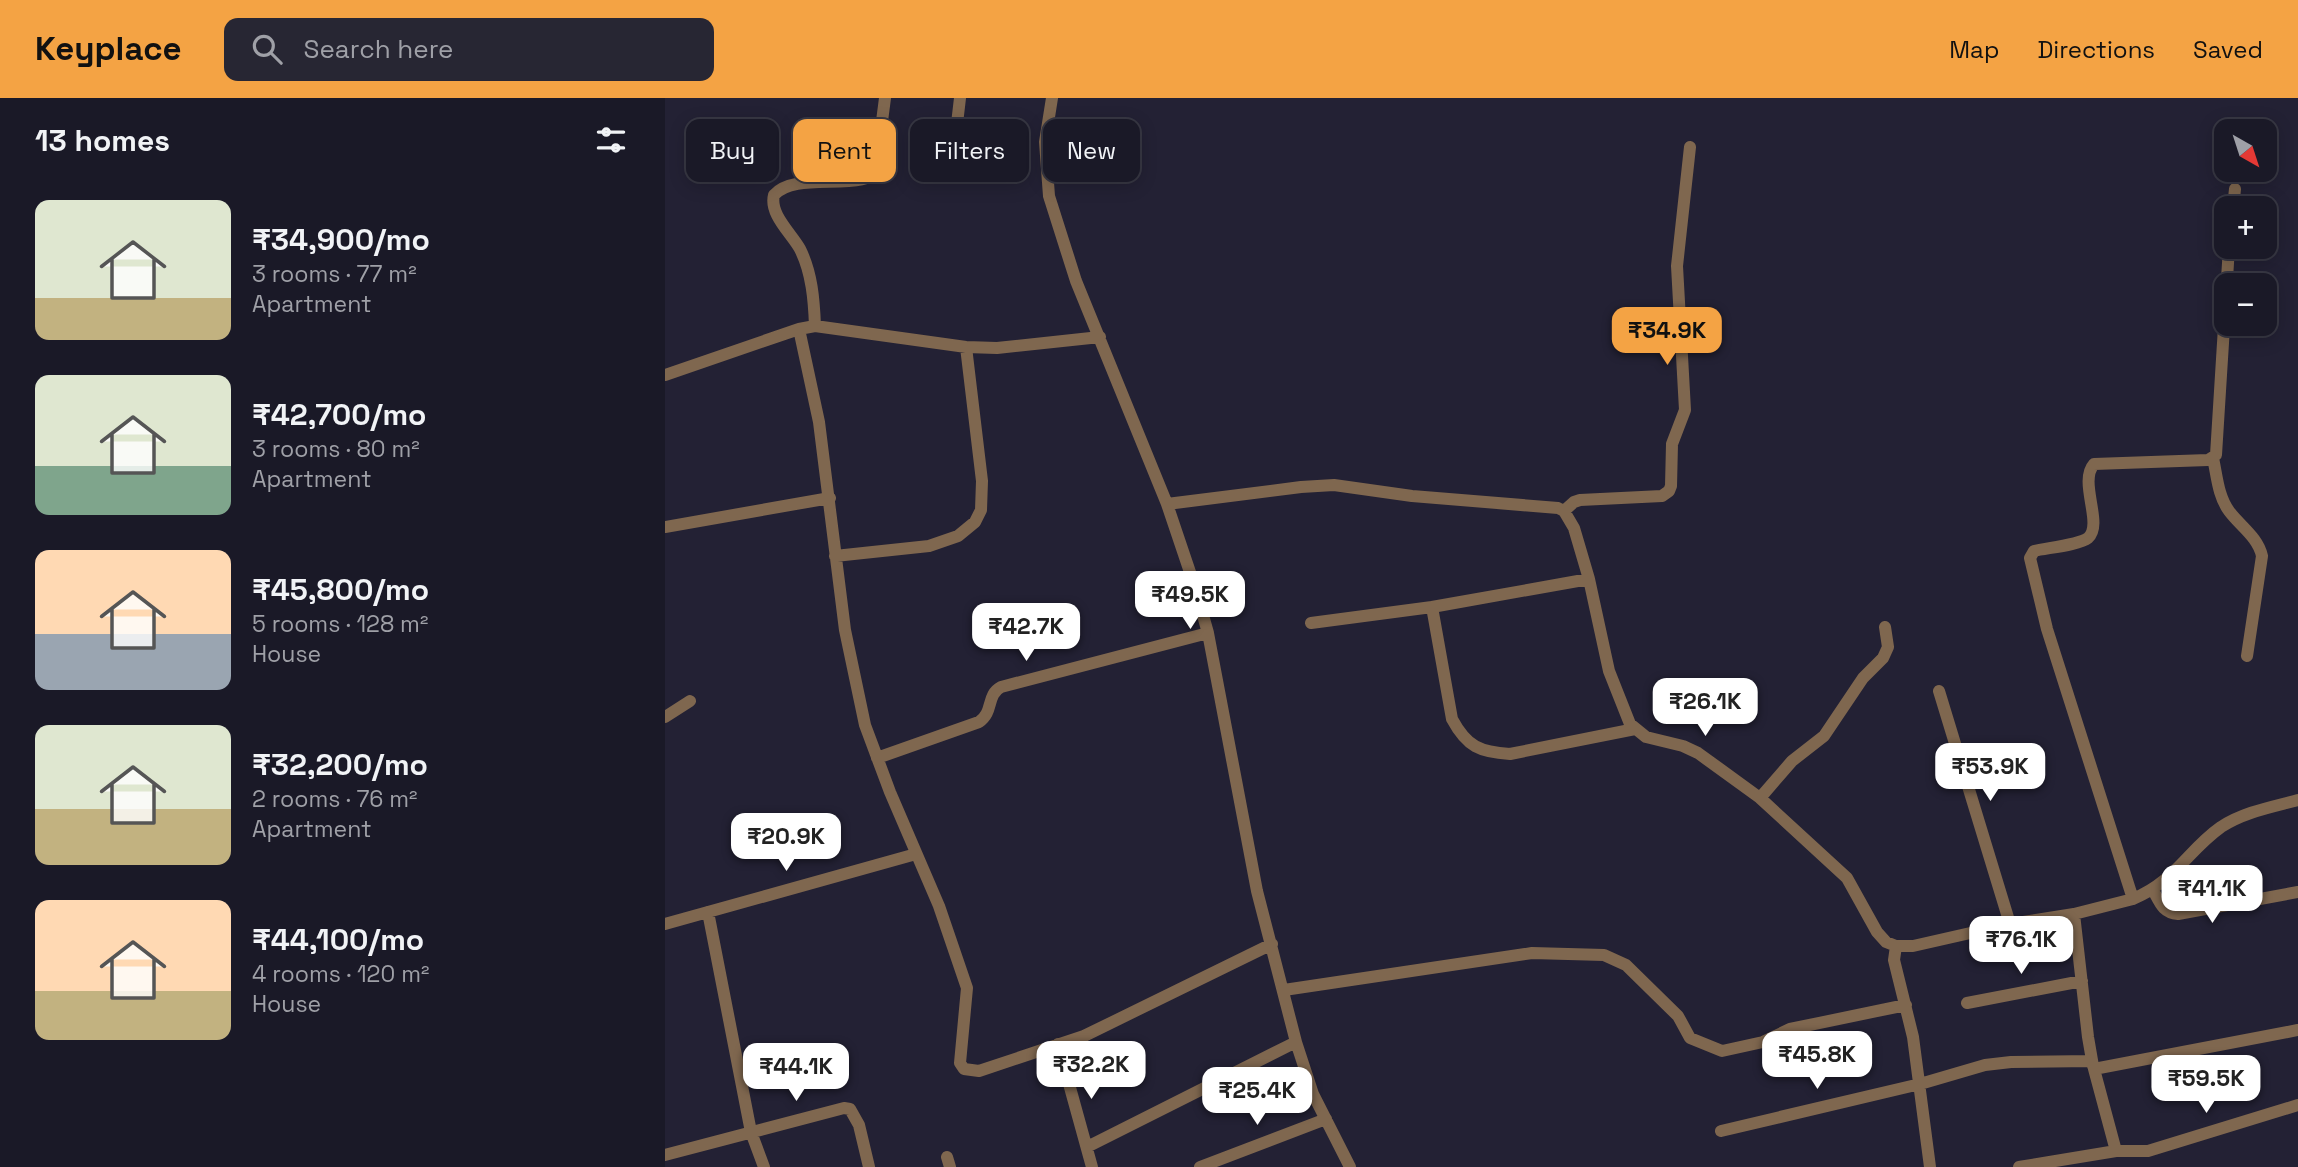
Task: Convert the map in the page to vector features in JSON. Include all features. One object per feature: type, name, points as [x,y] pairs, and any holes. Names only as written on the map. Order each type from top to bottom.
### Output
[{"type":"street","points":[[815,326],[813,297],[806,265],[800,249],[772,201],[774,195],[786,186],[861,178],[879,173],[884,166],[881,130],[885,98]]},
{"type":"street","points":[[958,119],[960,98]]},
{"type":"street","points":[[1052,98],[1045,142],[1049,196],[1076,281],[1167,504],[1195,587],[1208,633],[1257,891],[1296,1042],[1313,1094],[1350,1167]]},
{"type":"street","points":[[1565,512],[1580,500],[1662,496],[1669,491],[1672,444],[1685,410],[1677,266],[1690,146]]},
{"type":"street","points":[[2234,196],[2235,189]]},
{"type":"street","points":[[2228,259],[2217,452],[2213,458],[2222,499],[2255,541],[2262,556],[2254,624],[2247,656]]},
{"type":"street","points":[[665,374],[815,326],[966,347],[997,348],[1100,337]]},
{"type":"street","points":[[799,329],[819,422],[835,556],[855,681],[865,725],[877,758],[939,906],[967,988],[960,1063],[964,1069],[979,1070],[1084,1036],[1272,944]]},
{"type":"street","points":[[835,556],[929,546],[958,536],[975,522],[981,510],[982,481],[966,347]]},
{"type":"street","points":[[2133,900],[2047,629],[2031,554],[2088,537],[2093,525],[2088,474],[2094,464],[2213,458]]},
{"type":"street","points":[[1167,504],[1334,485],[1412,496],[1549,505],[1565,512],[1574,528],[1589,579],[1609,671],[1623,709],[1635,729],[1646,737],[1683,746],[1698,753],[1760,798],[1847,878],[1877,932],[1886,942],[1896,946],[1913,946],[2133,900],[2171,877],[2221,828],[2247,814],[2298,800]]},
{"type":"street","points":[[665,527],[830,498]]},
{"type":"street","points":[[1311,623],[1432,607],[1589,579]]},
{"type":"street","points":[[1432,607],[1453,719],[1461,735],[1473,746],[1489,752],[1510,754],[1635,729]]},
{"type":"street","points":[[1760,798],[1792,761],[1824,737],[1863,678],[1887,653],[1885,627]]},
{"type":"street","points":[[877,758],[979,722],[988,714],[991,696],[1001,687],[1208,633]]},
{"type":"street","points":[[1939,691],[2010,924]]},
{"type":"street","points":[[665,718],[690,701]]},
{"type":"street","points":[[665,924],[916,854]]},
{"type":"street","points":[[2153,890],[2163,908],[2178,914],[2298,892]]},
{"type":"street","points":[[708,912],[751,1132],[764,1167]]},
{"type":"street","points":[[2074,914],[2093,1065],[2116,1151]]},
{"type":"street","points":[[1896,946],[1894,960],[1906,1005],[1920,1084],[1930,1167]]},
{"type":"street","points":[[1284,990],[1532,953],[1604,955],[1626,965],[1678,1016],[1690,1038],[1722,1051],[1763,1042],[1790,1029],[1906,1005]]},
{"type":"street","points":[[1967,1003],[2082,981]]},
{"type":"street","points":[[1721,1130],[1920,1084],[1985,1065],[2011,1062],[2093,1065],[2298,1030]]},
{"type":"street","points":[[1087,1147],[1296,1042]]},
{"type":"street","points":[[1058,1044],[1093,1167]]},
{"type":"street","points":[[2019,1167],[2116,1151],[2148,1151],[2298,1105]]},
{"type":"street","points":[[677,1167],[669,1154],[837,1109],[850,1109],[859,1125],[869,1167]]},
{"type":"street","points":[[1200,1167],[1327,1119]]}]
